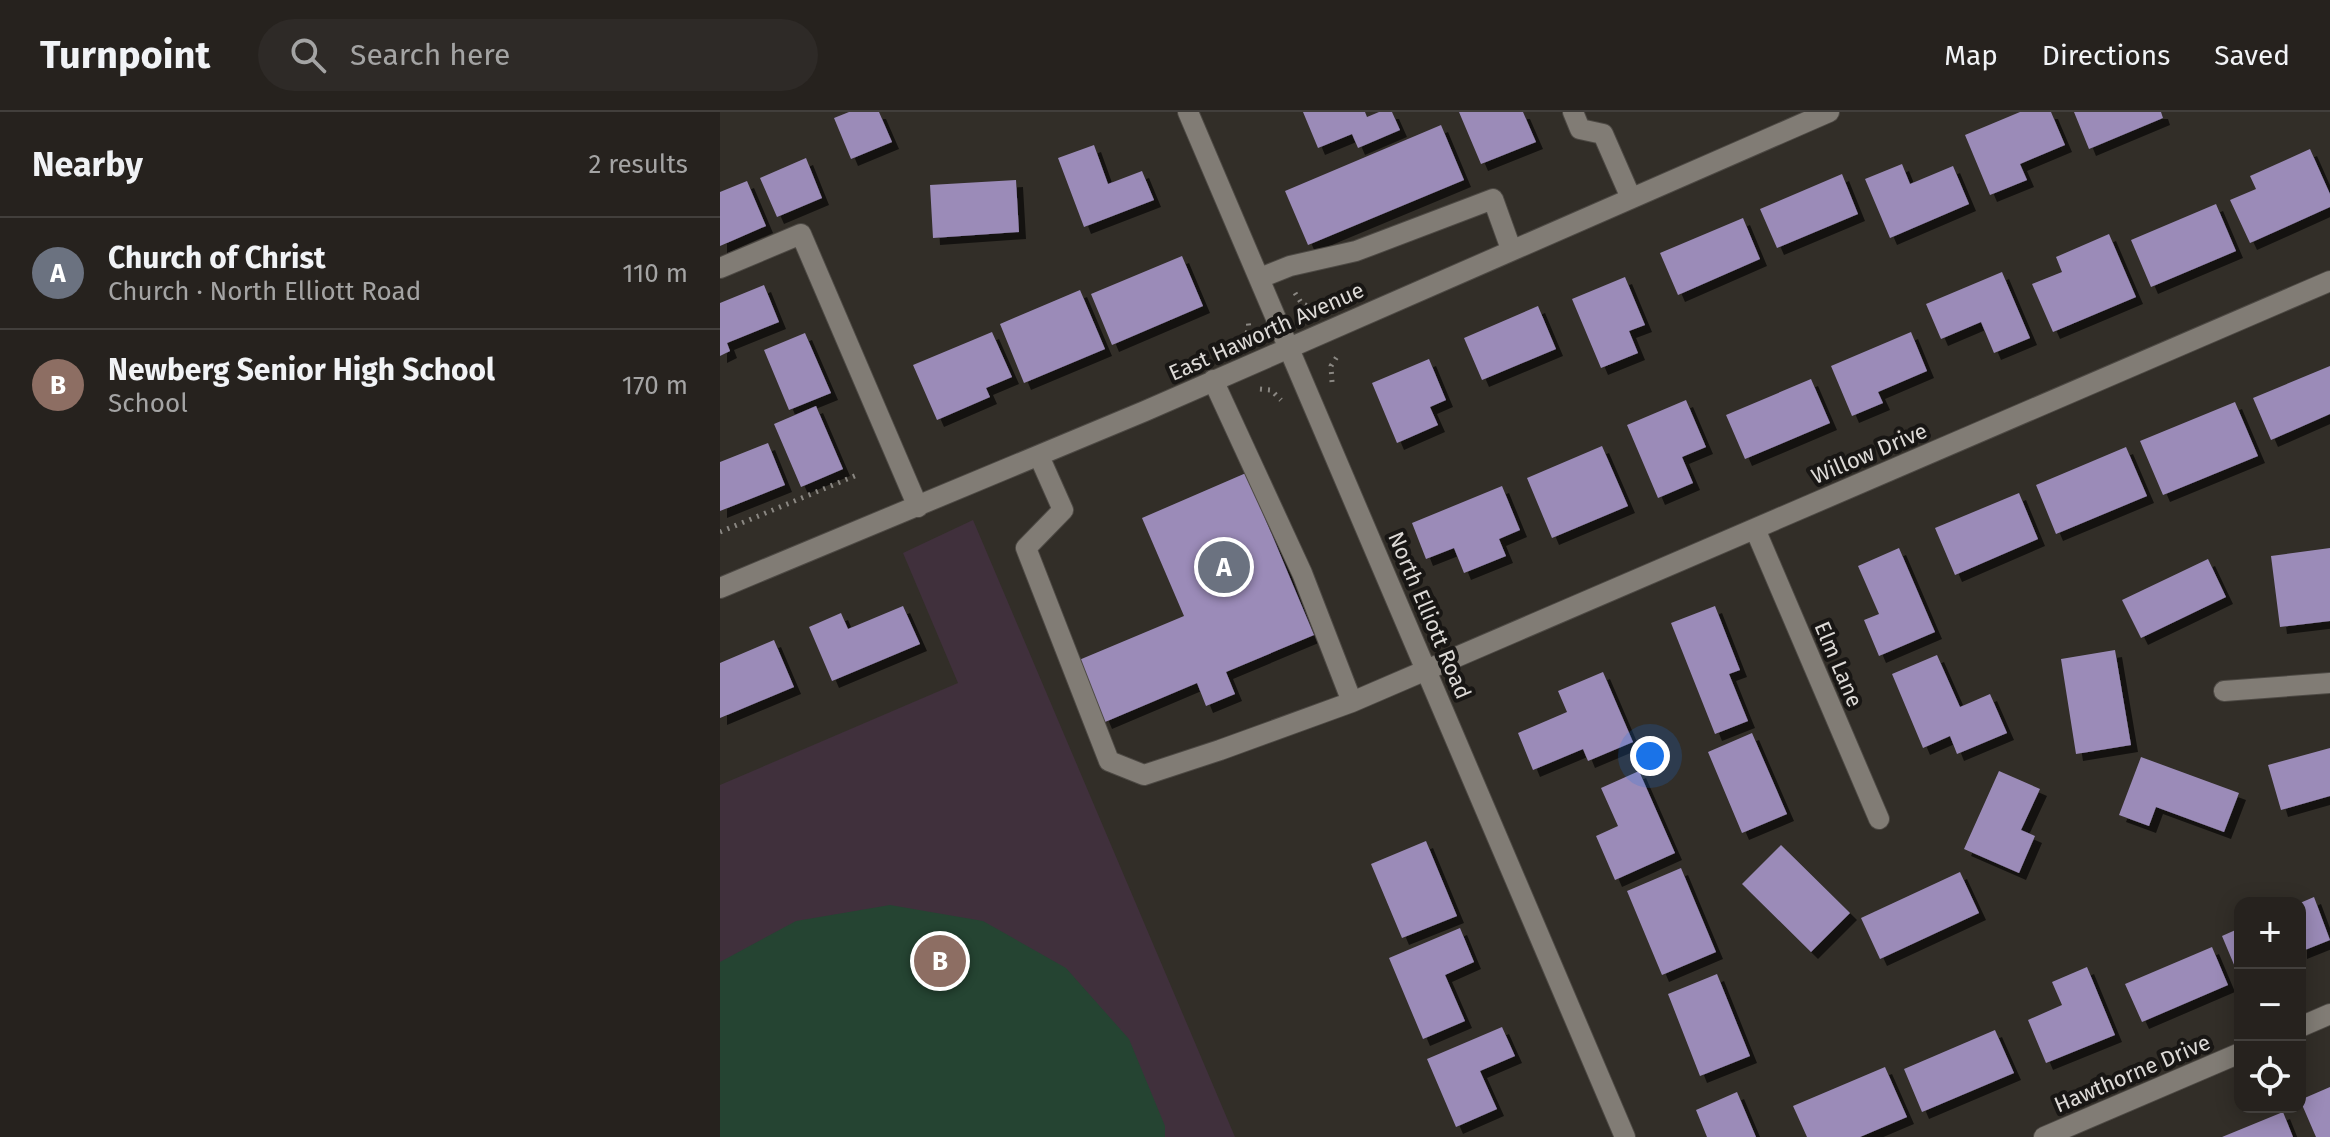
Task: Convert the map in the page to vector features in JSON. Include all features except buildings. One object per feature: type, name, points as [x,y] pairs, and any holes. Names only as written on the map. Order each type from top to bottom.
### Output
[{"type":"street","name":"North Elliott Road","points":[[1188,112],[1625,1137]]},
{"type":"street","points":[[1573,112],[1580,129],[1603,134],[1631,198]]},
{"type":"street","name":"East Haworth Avenue","points":[[720,588],[1039,456],[1829,112]]},
{"type":"street","points":[[1260,278],[1290,266],[1356,251],[1493,199],[1511,249]]},
{"type":"street","points":[[720,268],[801,234],[918,507]]},
{"type":"street","name":"Willow Drive","points":[[1039,456],[1063,510],[1026,548],[1109,761],[1144,775],[1234,746],[1352,702],[2330,281]]},
{"type":"street","points":[[1213,380],[1302,573],[1352,702]]},
{"type":"street","name":"Elm Lane","points":[[1755,529],[1879,819]]},
{"type":"street","points":[[2224,691],[2330,683]]},
{"type":"street","points":[[2306,1024],[2330,1014]]},
{"type":"street","name":"Hawthorne Drive","points":[[2044,1137],[2234,1056]]},
{"type":"path","points":[[1336,395],[1331,366],[1334,359],[1348,350]]},
{"type":"path","points":[[720,532],[857,475]]},
{"type":"shaded area","points":[[973,520],[1235,1137],[720,1137],[720,785],[958,683],[903,553]]},
{"type":"green space","points":[[890,905],[983,921],[1066,968],[1129,1039],[1165,1126],[1165,1137],[720,1137],[720,962],[796,921]]},
{"type":"place","name":"Church of Christ","points":[[1224,567]]},
{"type":"place","name":"Newberg Senior High School","points":[[940,961]]}]
